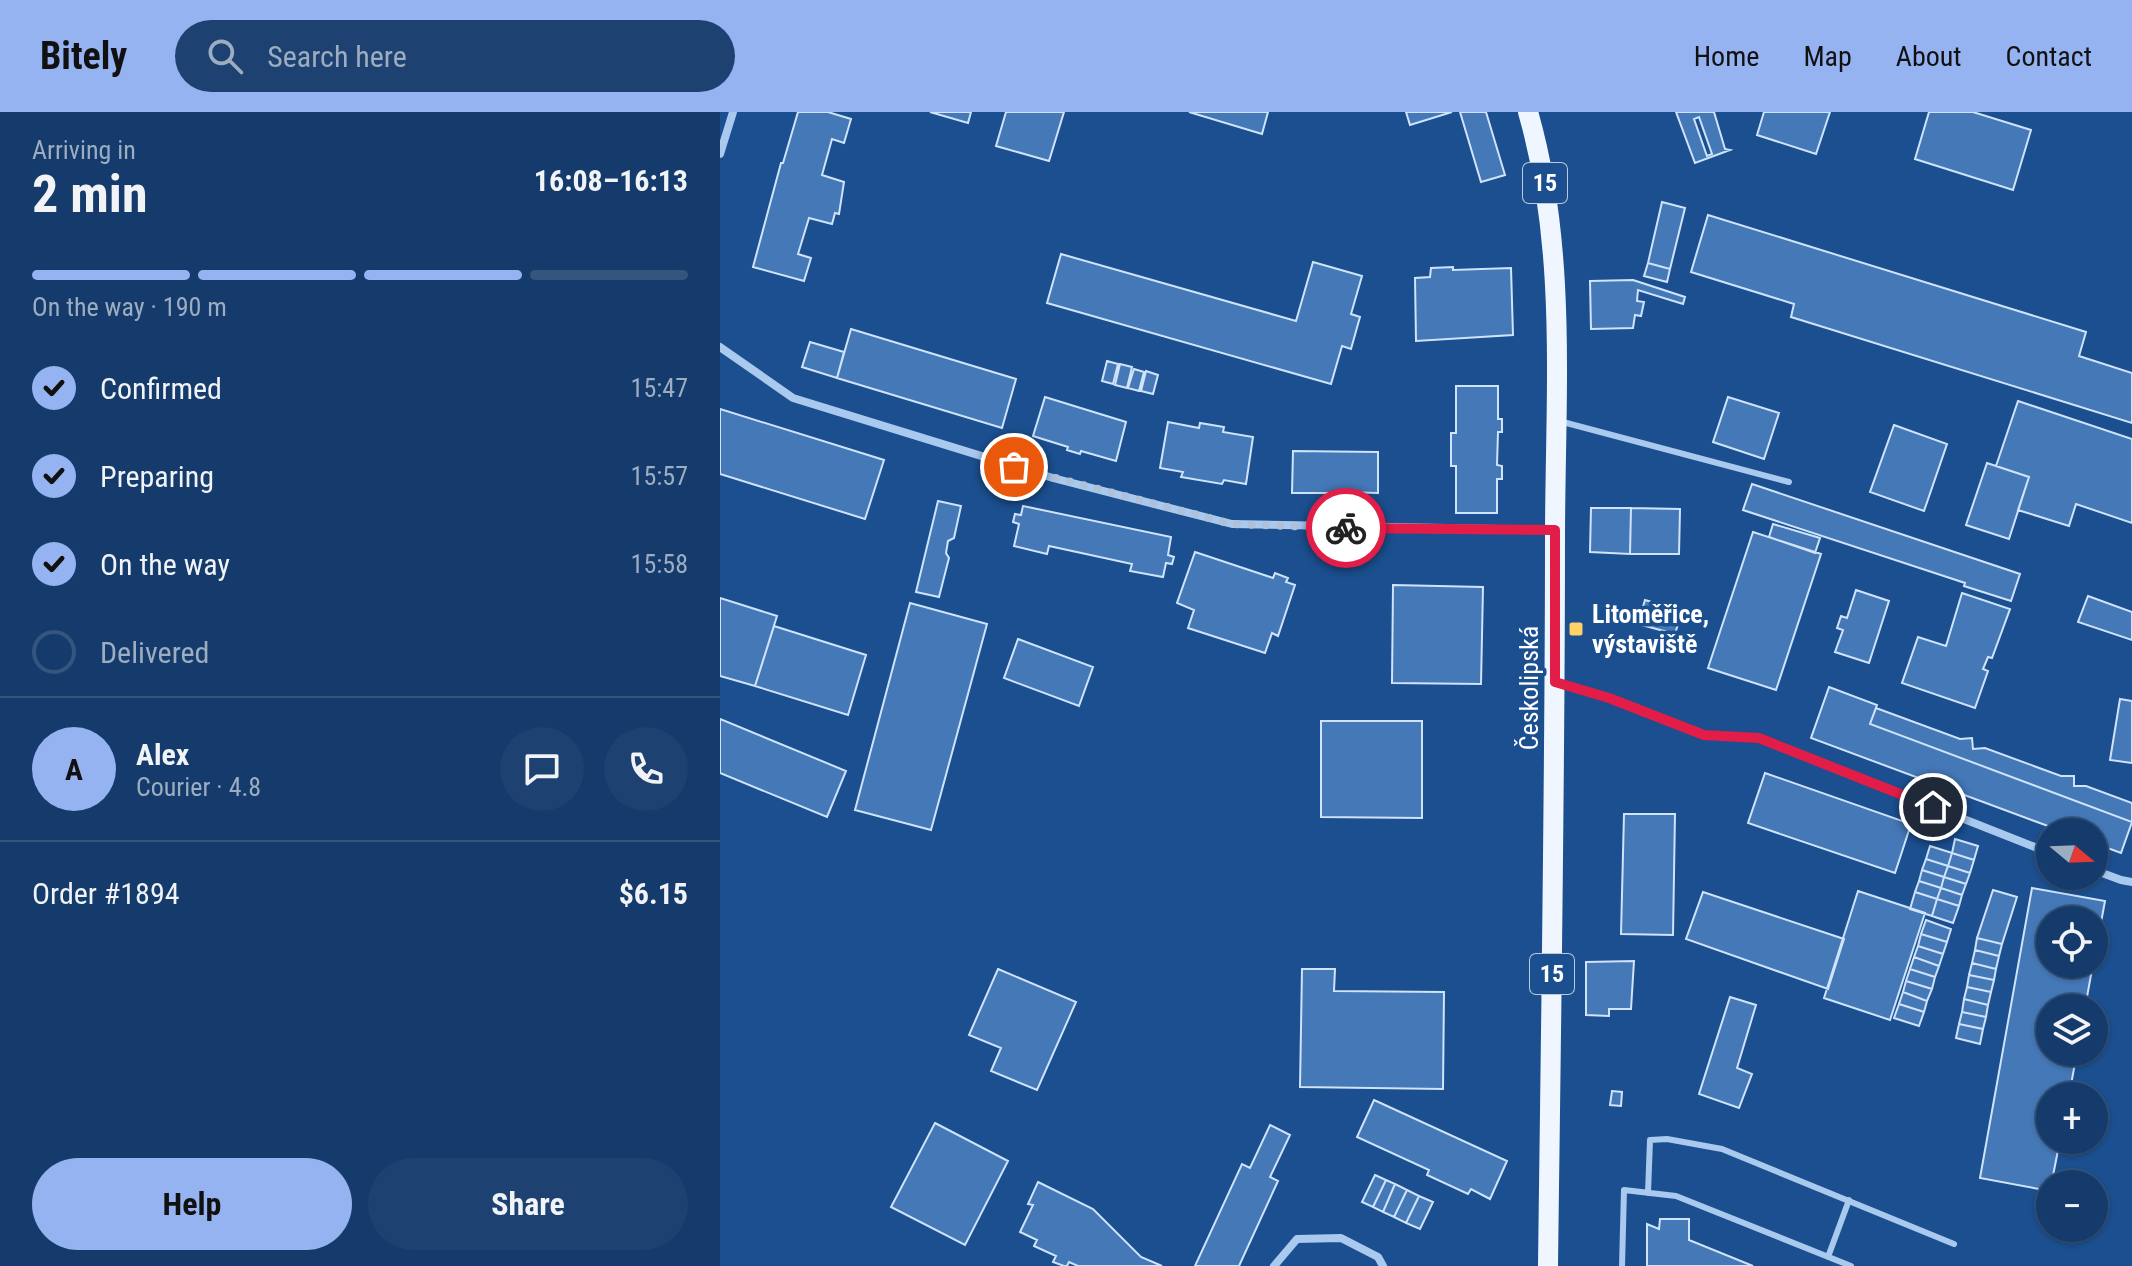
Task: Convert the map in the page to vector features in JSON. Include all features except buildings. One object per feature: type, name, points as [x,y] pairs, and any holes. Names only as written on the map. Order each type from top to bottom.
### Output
[{"type":"main road","name":"Českolipská","points":[[1528,112],[1547,194],[1556,334],[1548,1266]]},
{"type":"street","points":[[720,154],[733,112]]},
{"type":"street","points":[[720,347],[793,398],[1014,467],[1232,524],[1555,530]]},
{"type":"street","points":[[1555,682],[1609,698],[1704,735],[1759,738],[2036,847]]},
{"type":"street","points":[[2108,875],[2132,882]]},
{"type":"street","points":[[1274,1266],[1297,1239],[1341,1238],[1378,1257],[1383,1266]]},
{"type":"lane","points":[[1556,420],[1789,482]]},
{"type":"lane","points":[[1648,1193],[1650,1140],[1667,1139],[1722,1149],[1954,1244]]},
{"type":"lane","points":[[1622,1266],[1624,1190],[1676,1196],[1851,1266]]},
{"type":"lane","points":[[1828,1257],[1849,1200]]},
{"type":"way so far","points":[[1014,467],[1232,524],[1346,528]]},
{"type":"place","name":"Litoměřice, výstaviště","points":[[1576,629]]},
{"type":"route","points":[[1346,528],[1555,530],[1555,682],[1609,698],[1704,735],[1759,738],[1933,807]]}]
